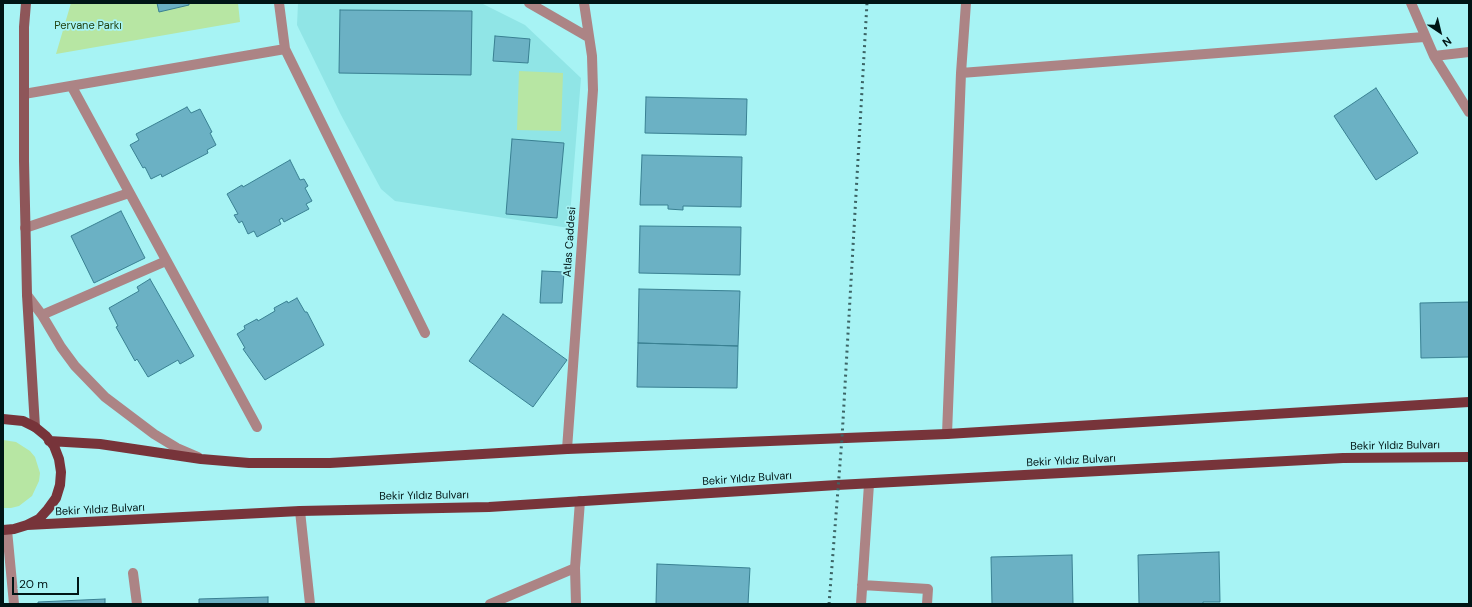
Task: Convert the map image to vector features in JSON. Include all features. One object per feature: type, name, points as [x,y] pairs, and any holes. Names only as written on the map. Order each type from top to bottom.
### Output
[{"type":"main road","points":[[26,3],[24,94],[25,228],[27,295],[35,427]]},
{"type":"main road","points":[[49,441],[100,444],[201,459],[249,463],[330,463],[567,449],[947,434],[1469,402]]},
{"type":"main road","points":[[3,419],[23,422],[35,427],[49,441],[59,459],[61,472],[60,485],[56,498],[48,510],[39,519],[27,525],[5,530]]},
{"type":"main road","name":"Bekir Yıldız Bulvarı","points":[[27,525],[300,511],[489,506],[1343,458],[1469,457]]},
{"type":"street","points":[[279,3],[284,49],[425,333]]},
{"type":"street","points":[[530,3],[588,37]]},
{"type":"street","name":"Atlas Caddesi","points":[[567,449],[593,90],[592,56],[584,3]]},
{"type":"street","points":[[947,434],[961,73],[966,3]]},
{"type":"street","points":[[1411,3],[1424,37],[1434,56],[1469,112]]},
{"type":"street","points":[[961,73],[1424,37]]},
{"type":"street","points":[[24,94],[72,87],[284,49]]},
{"type":"street","points":[[1434,56],[1469,52]]},
{"type":"street","points":[[72,87],[257,427]]},
{"type":"street","points":[[25,228],[130,193]]},
{"type":"street","points":[[42,315],[166,261]]},
{"type":"street","points":[[27,295],[42,315],[61,347],[75,366],[105,397],[154,434],[177,448],[201,459]]},
{"type":"street","points":[[861,604],[869,484]]},
{"type":"street","points":[[576,604],[575,568],[580,501]]},
{"type":"street","points":[[300,511],[310,604]]},
{"type":"street","points":[[5,530],[14,604]]},
{"type":"street","points":[[490,604],[575,568]]},
{"type":"street","points":[[133,573],[137,604]]},
{"type":"street","points":[[862,586],[928,589],[927,604]]},
{"type":"shaded area","points":[[298,3],[481,3],[525,25],[581,78],[569,228],[395,201],[381,189],[341,115],[297,25]]},
{"type":"green space","name":"Pervane Parkı","points":[[71,3],[238,3],[240,22],[56,54]]},
{"type":"green space","points":[[519,71],[563,73],[561,131],[517,130]]},
{"type":"green space","points":[[3,440],[16,442],[30,451],[35,457],[40,473],[39,481],[32,496],[19,506],[11,508],[3,508]]},
{"type":"building","points":[[157,3],[189,3],[189,5],[159,12]]},
{"type":"building","points":[[340,10],[472,11],[471,75],[339,73]]},
{"type":"building","points":[[495,36],[530,39],[528,63],[493,61]]},
{"type":"building","points":[[1376,88],[1418,153],[1376,180],[1334,116]]},
{"type":"building","points":[[646,97],[747,99],[746,135],[645,133]]},
{"type":"building","points":[[187,107],[191,113],[200,109],[212,132],[210,133],[216,145],[207,150],[208,153],[162,177],[161,174],[151,179],[145,167],[143,168],[130,145],[139,140],[136,134]]},
{"type":"building","points":[[512,139],[564,143],[557,218],[506,214]]},
{"type":"building","points":[[642,155],[742,157],[741,207],[683,206],[683,210],[668,209],[668,205],[640,205]]},
{"type":"building","points":[[290,160],[300,180],[304,179],[308,186],[305,188],[312,201],[306,204],[309,209],[284,222],[282,218],[279,220],[281,224],[257,237],[254,231],[248,234],[242,221],[239,223],[234,215],[238,214],[227,194],[242,185],[243,187]]},
{"type":"building","points":[[121,211],[145,258],[94,283],[71,236]]},
{"type":"building","points":[[640,226],[741,227],[740,275],[639,273]]},
{"type":"building","points":[[542,271],[564,272],[562,303],[540,303]]},
{"type":"building","points":[[150,279],[194,356],[180,364],[178,360],[148,377],[137,359],[135,361],[116,327],[118,326],[109,308],[139,291],[137,287]]},
{"type":"building","points":[[639,289],[740,291],[738,346],[638,343]]},
{"type":"building","points":[[297,298],[305,312],[307,312],[324,345],[265,380],[243,349],[245,348],[237,334],[245,329],[244,326],[257,319],[258,321],[275,311],[274,308],[287,301],[288,303]]},
{"type":"building","points":[[1469,302],[1469,357],[1421,358],[1420,303]]},
{"type":"building","points":[[503,314],[567,360],[533,407],[469,361]]},
{"type":"building","points":[[638,343],[738,346],[737,388],[637,387]]},
{"type":"building","points":[[1219,552],[1220,602],[1203,602],[1203,604],[1139,604],[1138,555]]},
{"type":"building","points":[[1072,555],[1073,604],[992,604],[991,557]]},
{"type":"building","points":[[657,564],[750,568],[748,604],[656,604]]},
{"type":"building","points":[[268,597],[268,604],[199,604],[199,599]]},
{"type":"building","points":[[105,599],[105,604],[38,604],[38,602]]},
{"type":"railway","points":[[829,604],[842,438],[867,3]]}]
